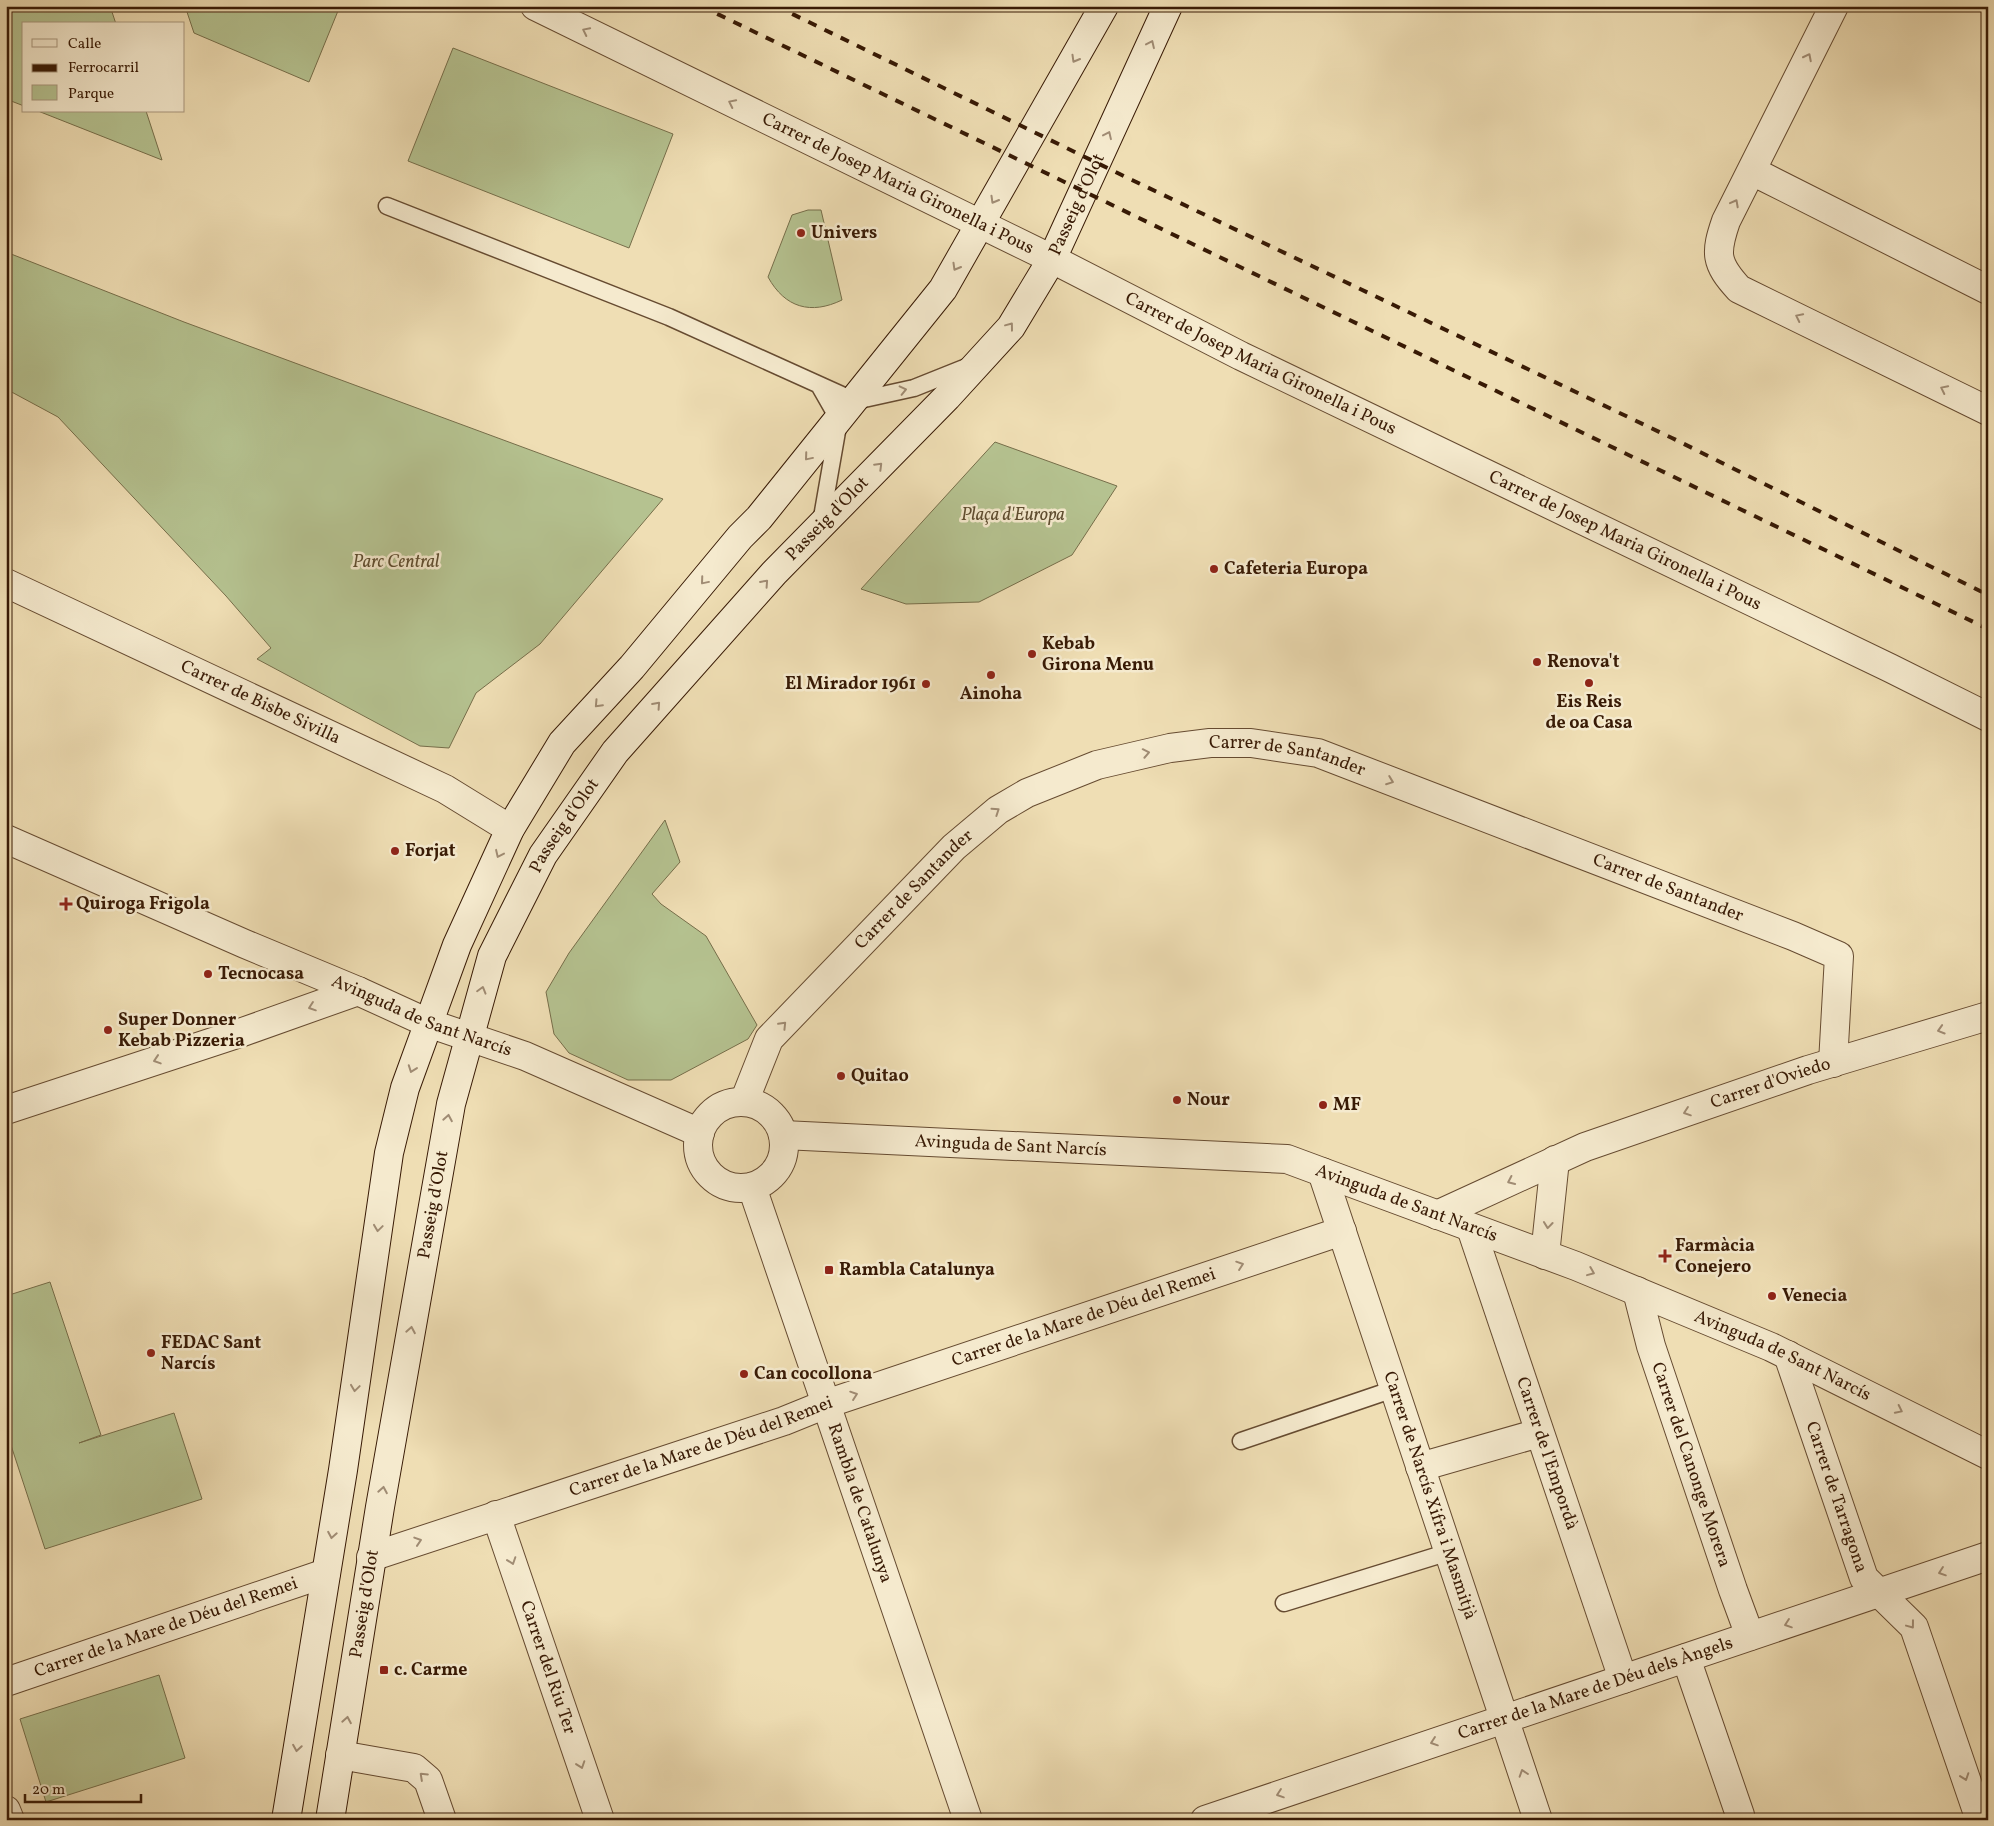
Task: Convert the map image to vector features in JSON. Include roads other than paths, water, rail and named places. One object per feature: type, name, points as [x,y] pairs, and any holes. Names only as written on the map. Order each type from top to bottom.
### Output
[{"type":"street","name":"Carrer de Josep Maria Gironella i Pous","points":[[535,6],[1052,259],[1241,356],[1988,717]]},
{"type":"street","points":[[286,1820],[344,1460],[389,1152],[405,1088],[457,946],[510,829],[562,744],[632,667],[740,537],[759,518],[943,289],[1104,6]]},
{"type":"street","name":"Passeig d'Olot","points":[[330,1820],[372,1557],[450,1104],[492,956],[543,855],[615,752],[774,572],[947,397],[1011,327],[1052,259],[1168,6]]},
{"type":"street","points":[[1834,6],[1726,221],[1720,237],[1718,255],[1725,274],[1739,288],[1988,411]]},
{"type":"street","points":[[1764,177],[1988,290]]},
{"type":"street","name":"Carrer de Bisbe Sivilla","points":[[6,583],[445,789],[510,829]]},
{"type":"street","name":"Carrer de Santander","points":[[744,1102],[769,1039],[954,847],[984,820],[1027,793],[1097,765],[1170,748],[1210,743],[1251,743],[1318,753],[1793,936],[1839,956],[1833,1063]]},
{"type":"street","name":"Avinguda de Sant Narcís","points":[[6,839],[428,1023],[525,1056],[700,1133]]},
{"type":"street","points":[[6,1110],[228,1037],[358,991]]},
{"type":"street","name":"Carrer d'Oviedo","points":[[1437,1215],[1594,1144],[1833,1063],[1988,1016]]},
{"type":"street","points":[[744,1102],[759,1106],[772,1115],[783,1135],[784,1152],[778,1167],[767,1180],[752,1187],[744,1188],[726,1186],[711,1176],[701,1160],[699,1152],[700,1133],[706,1120],[716,1110],[730,1104],[744,1102]]},
{"type":"street","name":"Avinguda de Sant Narcís","points":[[783,1135],[1287,1160],[1637,1291],[1788,1355],[1988,1455]]},
{"type":"street","points":[[1545,1255],[1555,1160]]},
{"type":"street","name":"Carrer de Narcís Xifra i Masmitjà","points":[[1322,1172],[1538,1820]]},
{"type":"street","name":"Rambla de Catalunya","points":[[752,1187],[968,1820]]},
{"type":"street","name":"Carrer de l'Empordà","points":[[1471,1228],[1623,1679]]},
{"type":"street","name":"Carrer de la Mare de Déu del Remei","points":[[372,1557],[784,1421],[826,1404],[1342,1232]]},
{"type":"street","name":"Carrer del Canonge Morera","points":[[1637,1291],[1651,1346],[1750,1636]]},
{"type":"street","name":"Carrer de Tarragona","points":[[1788,1355],[1864,1578],[1914,1627],[1980,1820]]},
{"type":"street","points":[[1420,1467],[1539,1433]]},
{"type":"street","name":"Carrer del Riu Ter","points":[[496,1515],[600,1820]]},
{"type":"street","name":"Carrer de la Mare de Déu dels Àngels","points":[[1205,1820],[1988,1556]]},
{"type":"street","name":"Carrer de la Mare de Déu del Remei","points":[[6,1682],[326,1573]]},
{"type":"street","points":[[1686,1658],[1740,1815]]},
{"type":"street","points":[[340,1755],[414,1768],[428,1780],[442,1820]]},
{"type":"street","points":[[6,1810],[10,1820]]},
{"type":"lane","points":[[387,206],[669,318],[820,385],[847,410]]},
{"type":"lane","points":[[847,410],[914,388],[978,363]]},
{"type":"lane","points":[[820,385],[847,410]]},
{"type":"lane","points":[[820,525],[847,410]]},
{"type":"lane","points":[[1240,1441],[1394,1389]]},
{"type":"lane","points":[[1284,1603],[1449,1552]]},
{"type":"railway","points":[[701,6],[1988,629]]},
{"type":"railway","points":[[776,6],[1132,180],[1672,438],[1988,595]]},
{"type":"place","name":"Univers","points":[[801,233]]},
{"type":"place","name":"Cafeteria Europa","points":[[1214,569]]},
{"type":"place","name":"Kebab Girona Menu","points":[[1032,654]]},
{"type":"place","name":"Renova't","points":[[1537,662]]},
{"type":"place","name":"Ainoha","points":[[991,675]]},
{"type":"place","name":"Eis Reis de oa Casa","points":[[1589,683]]},
{"type":"place","name":"El Mirador 1961","points":[[926,684]]},
{"type":"place","name":"Forjat","points":[[395,851]]},
{"type":"place","name":"Quiroga Frigola","points":[[66,904]]},
{"type":"place","name":"Tecnocasa","points":[[208,974]]},
{"type":"place","name":"Super Donner Kebab Pizzeria","points":[[108,1030]]},
{"type":"place","name":"Quitao","points":[[841,1076]]},
{"type":"place","name":"Nour","points":[[1177,1100]]},
{"type":"place","name":"MF","points":[[1323,1105]]},
{"type":"place","name":"Farmàcia Conejero","points":[[1665,1256]]},
{"type":"place","name":"Rambla Catalunya","points":[[829,1270]]},
{"type":"place","name":"Venecia","points":[[1772,1296]]},
{"type":"place","name":"FEDAC Sant Narcís","points":[[151,1353]]},
{"type":"place","name":"Can cocollona","points":[[744,1374]]},
{"type":"place","name":"c. Carme","points":[[384,1670]]},
{"type":"park label","name":"Plaça d'Europa","points":[[1013,515]]},
{"type":"park label","name":"Parc Central","points":[[396,562]]}]
